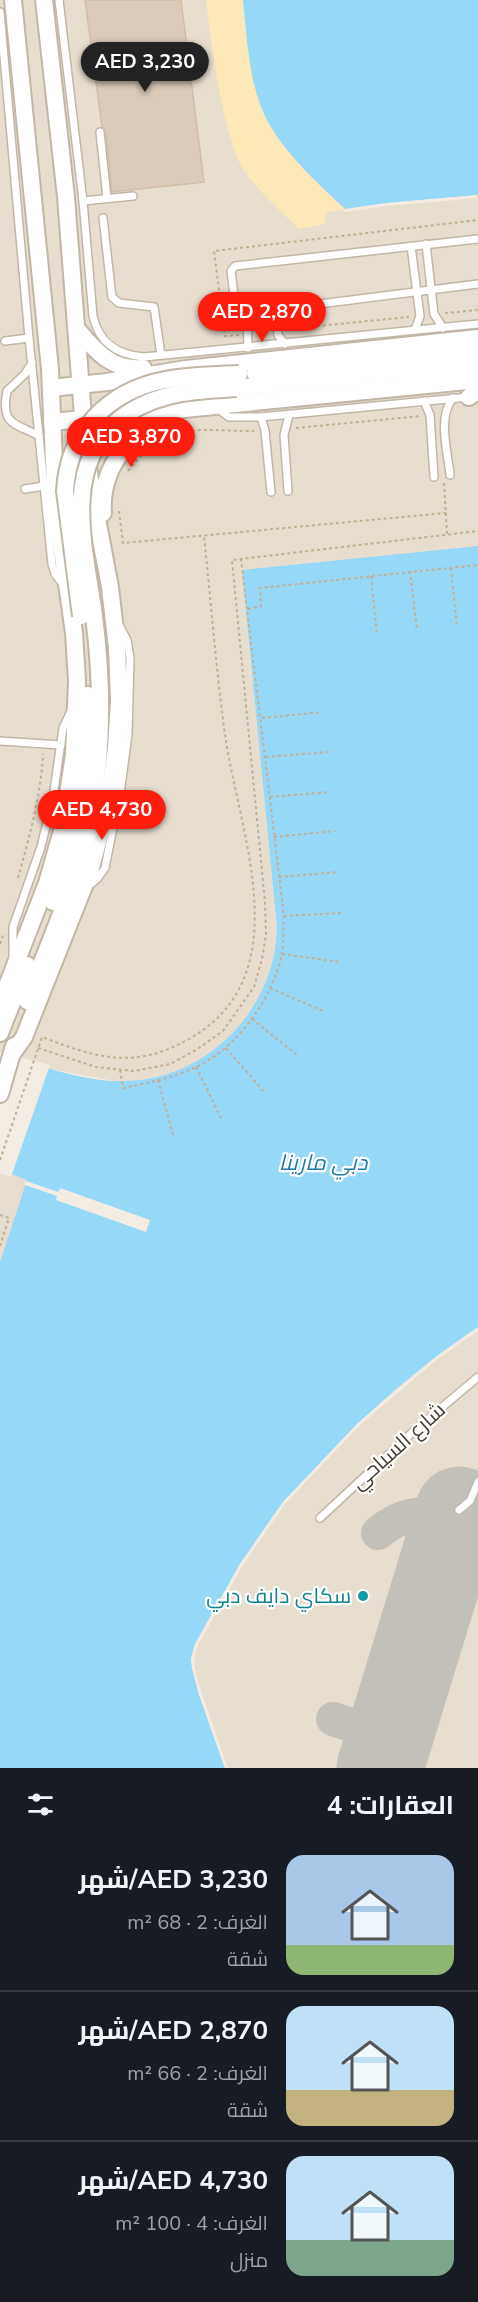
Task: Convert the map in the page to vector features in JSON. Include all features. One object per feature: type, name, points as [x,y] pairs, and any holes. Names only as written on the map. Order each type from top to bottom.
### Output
[{"type":"street","points":[[0,1004],[47,883],[62,831],[71,780],[76,705],[76,657],[56,507],[51,388],[13,0]]},
{"type":"street","points":[[12,1054],[24,1037],[85,888],[108,801],[116,748],[118,677],[114,618],[106,557],[88,465],[66,196],[44,0]]},
{"type":"street","points":[[76,328],[103,357],[119,366],[139,369],[172,365],[186,369]]},
{"type":"street","points":[[362,350],[380,334]]},
{"type":"street","points":[[51,388],[186,369],[478,338]]},
{"type":"street","points":[[0,1033],[50,910],[65,864],[75,826],[83,777],[88,688],[88,616],[81,506],[86,469],[94,448],[108,430],[123,417],[154,400],[182,393],[238,381],[478,352]]},
{"type":"street","points":[[238,381],[478,365]]},
{"type":"street","points":[[52,422],[184,411],[478,380]]},
{"type":"street","points":[[100,535],[105,483],[117,458],[137,435],[151,425],[184,411]]},
{"type":"street","points":[[0,1094],[25,1007],[71,887],[90,820],[98,763],[101,717],[99,661],[88,616]]},
{"type":"lane","points":[[59,0],[83,201],[93,316],[100,336],[107,344],[123,354],[161,355],[478,324]]},
{"type":"lane","points":[[0,12],[3,72],[53,569],[58,579],[67,586]]},
{"type":"lane","points":[[100,132],[107,198]]},
{"type":"lane","points":[[83,201],[133,196]]},
{"type":"lane","points":[[103,218],[112,297],[119,303],[154,307],[161,355]]},
{"type":"lane","points":[[478,238],[234,266],[231,271],[236,312],[239,314],[478,284]]},
{"type":"lane","points":[[426,244],[434,314],[443,328]]},
{"type":"lane","points":[[411,246],[420,315],[415,330]]},
{"type":"lane","points":[[274,310],[277,330],[285,344]]},
{"type":"lane","points":[[247,313],[248,348]]},
{"type":"lane","points":[[5,341],[29,338]]},
{"type":"lane","points":[[32,363],[25,374],[7,391],[8,416],[14,425],[39,436]]},
{"type":"lane","points":[[215,407],[229,417],[261,417],[470,395]]},
{"type":"lane","points":[[447,476],[445,418],[447,408],[470,395]]},
{"type":"lane","points":[[424,401],[430,415],[434,477]]},
{"type":"lane","points":[[288,491],[285,429],[289,414]]},
{"type":"lane","points":[[261,417],[265,431],[271,492]]},
{"type":"lane","points":[[25,489],[44,486]]},
{"type":"lane","points":[[14,966],[11,947],[13,927],[41,847],[65,721],[76,705]]},
{"type":"lane","points":[[0,741],[61,745]]},
{"type":"lane","name":"شارع السياحي","points":[[320,1518],[433,1414],[478,1377]]},
{"type":"lane","points":[[459,1510],[470,1501],[478,1482]]},
{"type":"path","points":[[420,315],[225,336],[214,251],[478,220]]},
{"type":"path","points":[[434,314],[478,310]]},
{"type":"path","points":[[285,429],[430,415]]},
{"type":"path","points":[[126,473],[152,445],[173,434],[185,431],[265,431]]},
{"type":"path","points":[[447,476],[447,534]]},
{"type":"path","points":[[119,509],[123,543],[446,513]]},
{"type":"path","points":[[38,1048],[96,1067],[134,1071],[170,1064],[196,1050],[223,1031],[254,987],[266,935],[265,902],[232,560],[478,531]]},
{"type":"path","points":[[0,1160],[42,1037],[83,1053],[111,1058],[137,1058],[172,1049],[198,1034],[220,1017],[241,988],[251,960],[255,929],[249,850],[226,736],[204,536]]},
{"type":"path","points":[[120,1069],[123,1088],[158,1080],[196,1067],[226,1048],[252,1019],[270,988],[282,954],[284,916],[242,559]]},
{"type":"path","points":[[248,609],[261,606],[260,588],[478,565]]},
{"type":"path","points":[[451,568],[457,627]]},
{"type":"path","points":[[410,571],[417,630]]},
{"type":"path","points":[[371,576],[377,635]]},
{"type":"path","points":[[262,718],[323,712]]},
{"type":"path","points":[[18,882],[42,772],[43,744]]},
{"type":"path","points":[[266,757],[328,752]]},
{"type":"path","points":[[270,797],[330,792]]},
{"type":"path","points":[[274,837],[335,831]]},
{"type":"path","points":[[279,877],[338,872]]},
{"type":"path","points":[[284,916],[342,913]]},
{"type":"path","points":[[0,944],[5,927]]},
{"type":"path","points":[[282,954],[339,962]]},
{"type":"path","points":[[270,988],[325,1012]]},
{"type":"path","points":[[252,1019],[297,1055]]},
{"type":"path","points":[[226,1048],[264,1092]]},
{"type":"path","points":[[196,1067],[222,1120]]},
{"type":"path","points":[[158,1080],[174,1138]]},
{"type":"path","points":[[0,1215],[9,1218],[0,1246]]},
{"type":"shaded area","points":[[0,0],[243,0],[246,25],[345,209],[478,195],[478,549],[289,910],[257,1019],[202,1069],[118,1090],[115,1081],[43,1068],[29,1176],[0,1264]]},
{"type":"shaded area","name":"سكاي دايف دبي","points":[[478,1327],[478,1768],[225,1768],[192,1669],[195,1644],[210,1617],[283,1502],[402,1384]]},
{"type":"sand","points":[[206,0],[243,0],[246,25],[303,169],[345,209],[328,212],[324,218],[326,224],[299,229],[264,195],[245,172],[237,157],[224,114]]},
{"type":"water","points":[[243,0],[478,0],[478,195],[345,209],[294,158],[268,122],[253,78]]},
{"type":"water","name":"دبي مارينا","points":[[478,546],[478,1327],[402,1384],[358,1423],[283,1502],[240,1564],[195,1644],[191,1659],[225,1768],[0,1768],[0,1262],[27,1180],[0,1170],[0,1054],[72,1075],[101,1080],[144,1079],[170,1073],[195,1062],[218,1047],[237,1028],[253,1006],[266,982],[274,955],[277,927],[242,570]]},
{"type":"pier","points":[[478,195],[478,198],[345,212],[341,210],[387,203]]},
{"type":"pier","points":[[0,1052],[50,1065],[11,1177],[0,1173]]},
{"type":"pier","points":[[26,1181],[58,1192],[60,1188],[150,1220],[146,1232],[56,1200],[57,1196],[25,1185]]},
{"type":"pier","points":[[478,1327],[478,1331],[439,1358],[360,1425],[285,1504],[243,1565],[198,1645],[194,1659],[202,1694],[228,1768],[225,1768],[199,1695],[191,1659],[195,1644],[240,1564],[283,1502],[358,1423],[437,1356]]},
{"type":"building","points":[[85,0],[181,0],[204,182],[112,192],[106,131],[102,127]]},
{"type":"taxiway","points":[[378,1533],[406,1517],[426,1514],[443,1522],[450,1531]]},
{"type":"taxiway","points":[[433,1596],[425,1557],[426,1542],[436,1523],[448,1520],[456,1523],[459,1538],[441,1568]]},
{"type":"taxiway","points":[[333,1719],[372,1732],[383,1745],[382,1760]]},
{"type":"runway","points":[[380,1768],[459,1510]]},
{"type":"place","name":"سكاي دايف دبي","points":[[363,1596]]}]
